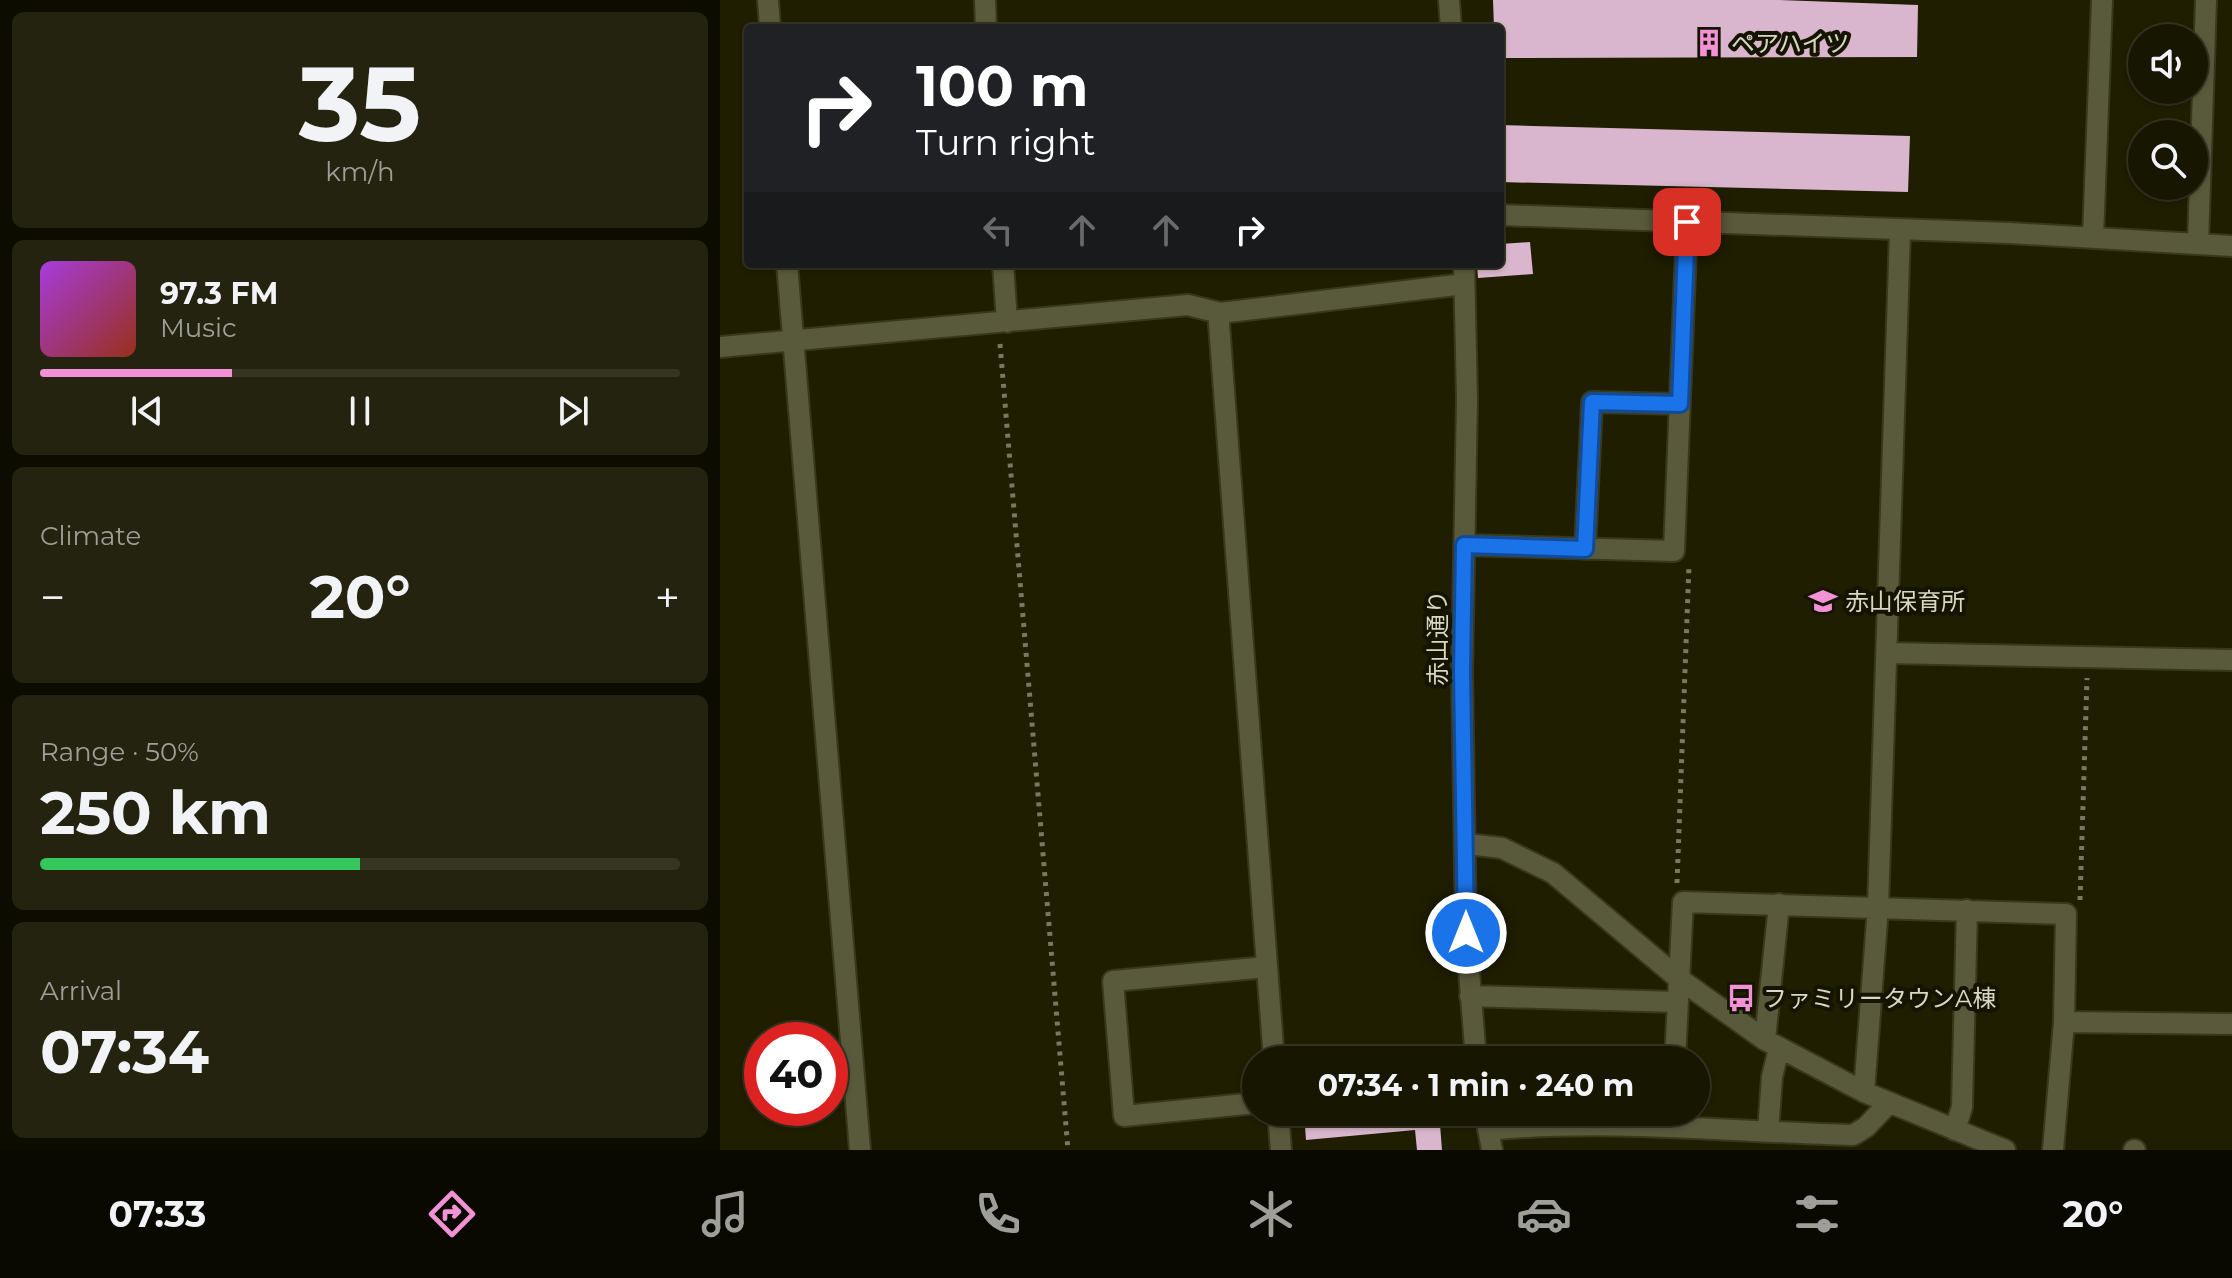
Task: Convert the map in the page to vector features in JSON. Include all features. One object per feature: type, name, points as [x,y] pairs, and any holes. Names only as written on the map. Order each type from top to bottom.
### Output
[{"type":"street","points":[[768,0],[770,24]]},
{"type":"street","points":[[985,0],[986,24]]},
{"type":"street","points":[[1449,0],[1451,24]]},
{"type":"street","points":[[2093,238],[2102,0]]},
{"type":"street","points":[[2198,244],[2206,0]]},
{"type":"street","points":[[1504,215],[2232,246]]},
{"type":"street","points":[[1464,545],[1674,551],[1687,222]]},
{"type":"street","points":[[1864,1092],[1878,907],[1900,231]]},
{"type":"street","points":[[787,268],[860,1150]]},
{"type":"street","points":[[1003,268],[1003,322]]},
{"type":"street","points":[[720,347],[1188,305],[1220,313],[1464,274]]},
{"type":"street","name":"赤山通り","points":[[1464,274],[1467,399],[1462,671],[1466,933],[1475,1046]]},
{"type":"street","points":[[1220,313],[1273,1046]]},
{"type":"street","points":[[1585,549],[1592,402],[1680,404]]},
{"type":"street","points":[[1887,653],[2232,660]]},
{"type":"street","points":[[1467,844],[1502,848],[1553,873],[1678,978],[1772,1044],[1864,1092],[2005,1150]]},
{"type":"street","points":[[1675,1046],[1683,902],[2066,914],[2064,1022],[2053,1150]]},
{"type":"street","points":[[1768,1132],[1779,904]]},
{"type":"street","points":[[1955,1130],[1962,1107],[1967,910]]},
{"type":"street","points":[[1242,1104],[1124,1116],[1113,981],[1267,967]]},
{"type":"street","points":[[1470,996],[1677,1002]]},
{"type":"street","points":[[2064,1022],[2232,1024]]},
{"type":"street","points":[[1710,1125],[1768,1132],[1853,1135],[1866,1127],[1889,1103]]},
{"type":"street","points":[[1279,1126],[1281,1150]]},
{"type":"street","points":[[1488,1131],[1540,1126]]},
{"type":"path","points":[[1003,322],[1068,1150]]},
{"type":"path","points":[[2079,911],[2088,657]]},
{"type":"building","name":"ペアハイツ","points":[[1493,0],[1779,0],[1918,5],[1917,57],[1504,58],[1504,24],[1494,24]]},
{"type":"building","points":[[1504,125],[1910,136],[1908,192],[1504,182]]},
{"type":"building","points":[[1530,242],[1533,274],[1478,278],[1477,268],[1504,268],[1504,244]]},
{"type":"building","points":[[1305,1126],[1440,1126],[1442,1150],[1417,1150],[1415,1130],[1306,1140]]},
{"type":"place","name":"ペアハイツ","points":[[1709,43]]},
{"type":"place","name":"赤山保育所","points":[[1823,601]]},
{"type":"place","name":"ファミリータウンA棟","points":[[1741,998]]},
{"type":"route","points":[[1466,933],[1462,671],[1464,545],[1585,549],[1592,402],[1680,404],[1687,222]]}]
